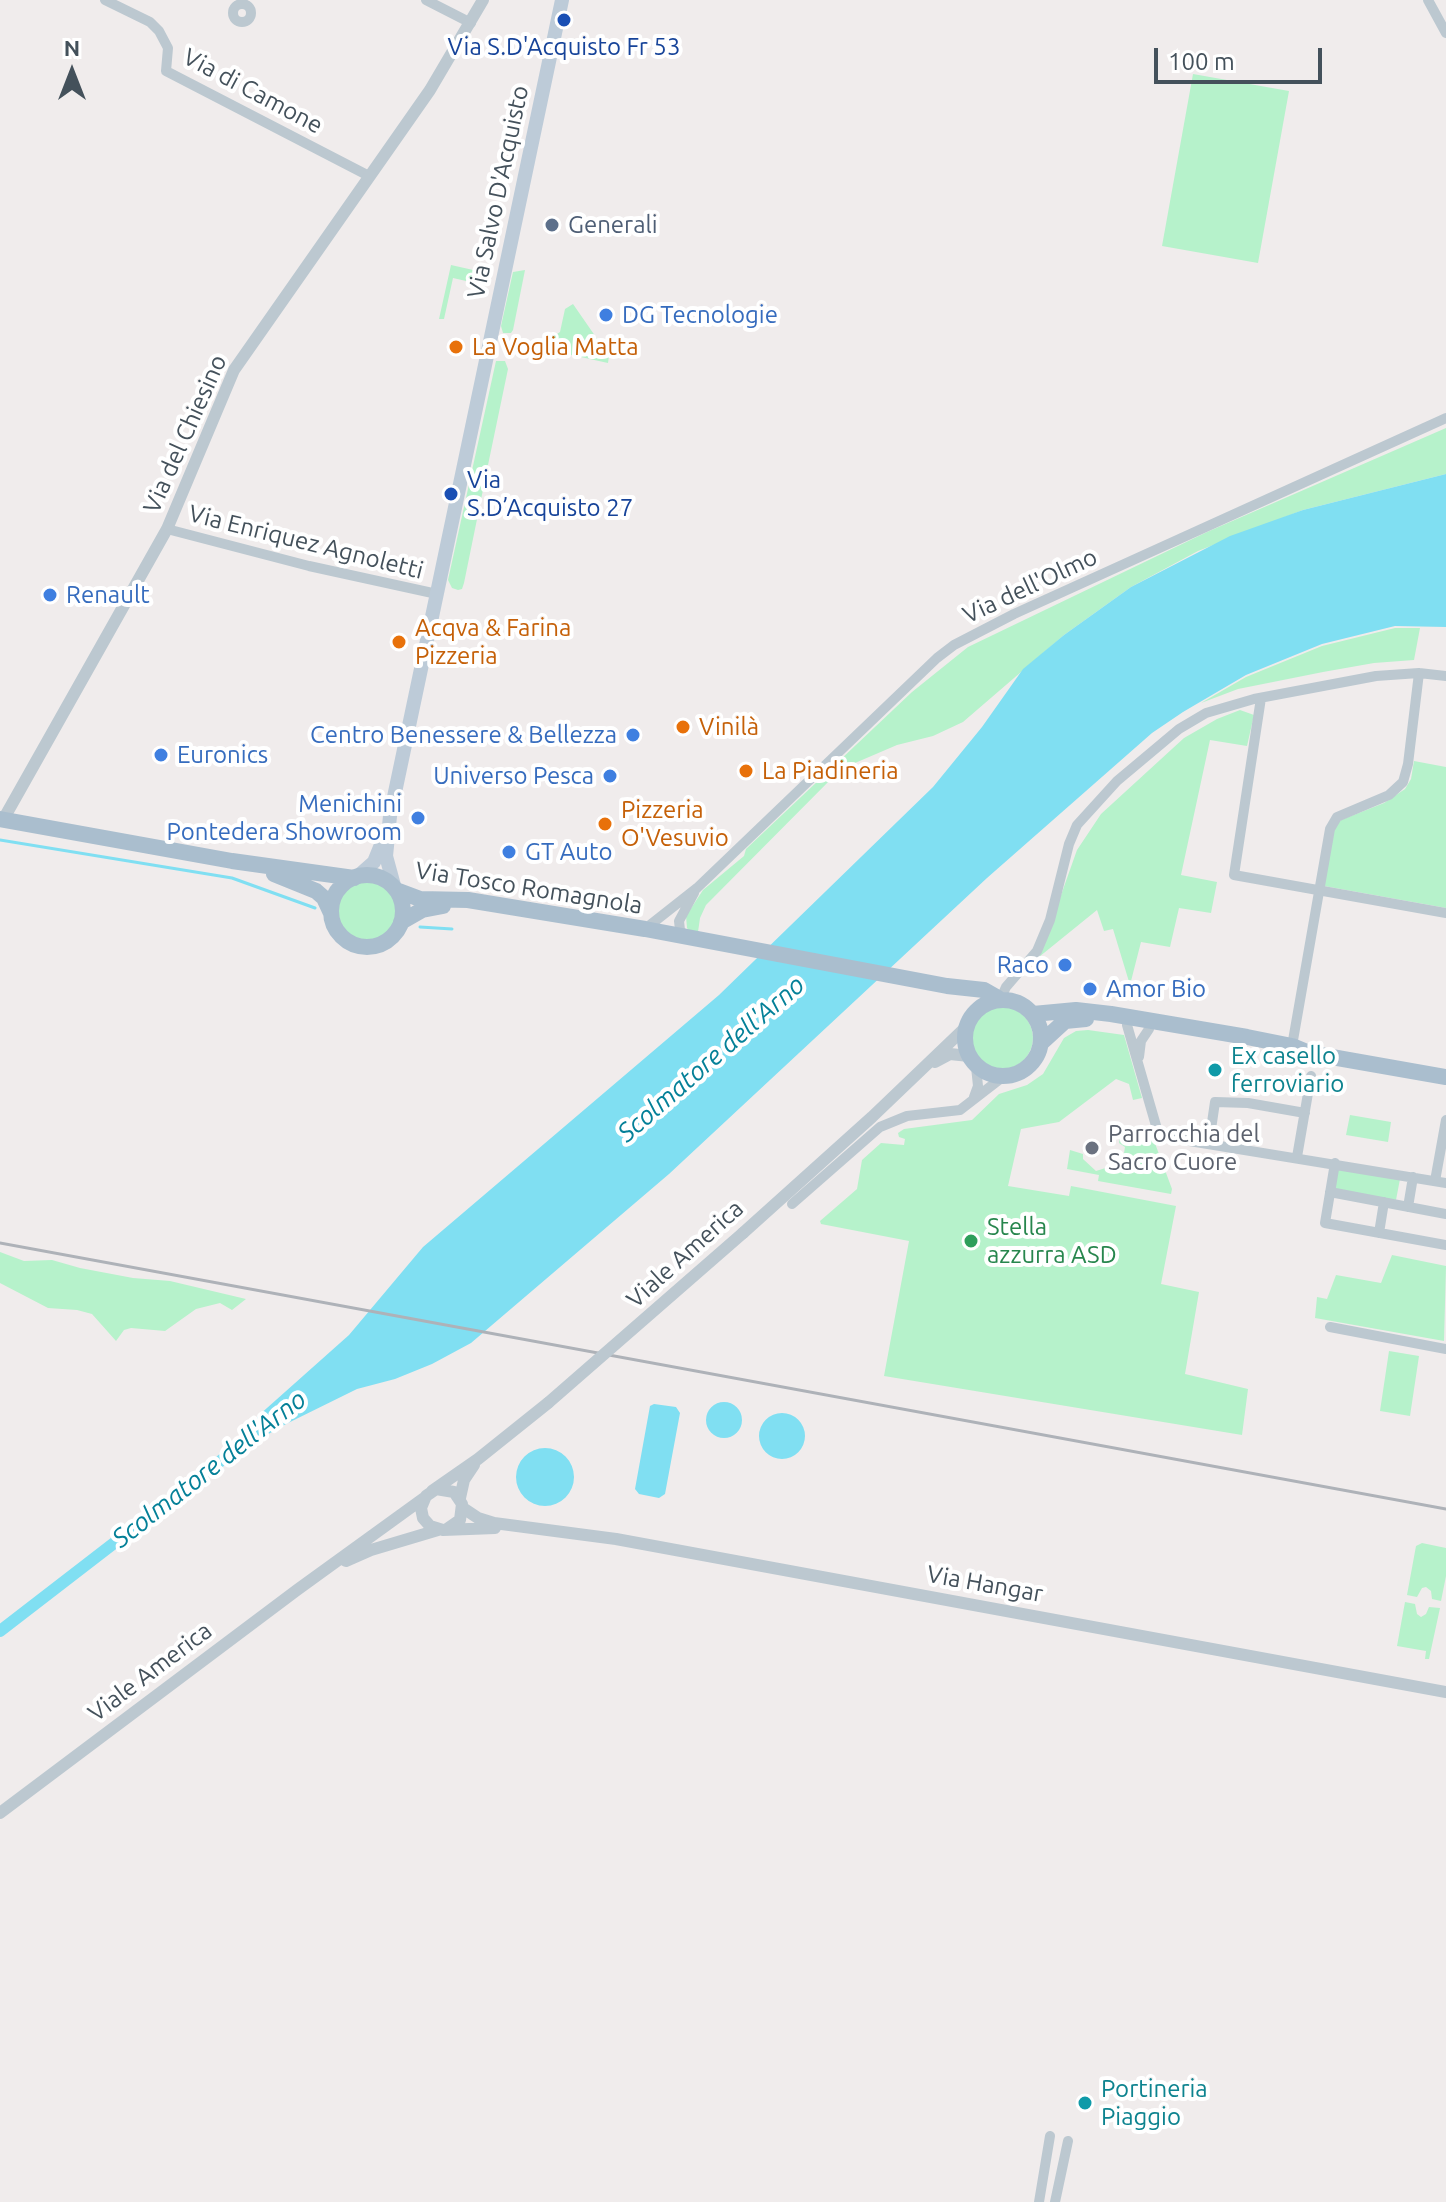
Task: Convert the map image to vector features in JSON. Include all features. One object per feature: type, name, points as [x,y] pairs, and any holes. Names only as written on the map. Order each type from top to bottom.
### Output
[{"type":"main road","name":"Via Salvo D'Acquisto","points":[[390,816],[562,0]]},
{"type":"main road","points":[[232,861],[309,887],[324,898],[341,935],[361,946],[384,943],[396,932],[401,922],[402,902],[385,850],[390,816]]},
{"type":"main road","points":[[332,914],[337,892],[374,862],[390,816]]},
{"type":"main road","points":[[2,820],[232,861],[323,874],[377,876],[396,889]]},
{"type":"main road","points":[[323,874],[358,865],[382,843]]},
{"type":"main road","points":[[390,872],[417,890],[464,900]]},
{"type":"main road","name":"Via Tosco Romagnola","points":[[396,889],[420,899],[464,900],[645,929],[957,989],[984,990],[999,998]]},
{"type":"main road","name":"Via Tosco Romagnola","points":[[401,922],[427,908],[455,906],[683,943],[694,939]]},
{"type":"main road","points":[[957,989],[967,1007],[965,1038],[972,1062],[990,1075],[1004,1076],[1028,1066],[1037,1056],[1041,1043],[1040,1030],[1033,1014],[1019,1003],[999,998],[981,1005],[967,1024]]},
{"type":"main road","points":[[1033,1014],[1089,1011],[1292,1046],[1309,1053],[1446,1077]]},
{"type":"main road","points":[[1041,1043],[1055,1028],[1071,1019],[1090,1019],[1291,1054],[1309,1053]]},
{"type":"street","name":"Via di Camone","points":[[105,0],[150,22],[159,31],[168,48],[166,71],[369,176]]},
{"type":"street","points":[[426,0],[471,23]]},
{"type":"street","name":"Via del Chiesino","points":[[2,820],[167,529],[234,370],[430,90],[483,0]]},
{"type":"street","points":[[1428,0],[1446,33]]},
{"type":"street","name":"Via dell'Olmo","points":[[645,929],[697,888],[954,645],[1014,614],[1446,418]]},
{"type":"street","name":"Via Enriquez Agnoletti","points":[[167,529],[309,566],[437,594]]},
{"type":"street","points":[[999,998],[1037,951],[1055,905],[1071,838],[1085,814],[1136,764],[1179,729],[1226,705],[1261,698],[1376,676],[1419,673],[1446,676]]},
{"type":"street","points":[[1292,1046],[1334,821],[1389,795],[1403,782],[1419,673]]},
{"type":"street","points":[[1261,698],[1234,875],[1446,913]]},
{"type":"street","name":"Via dell'Olmo","points":[[694,939],[680,930],[679,921],[697,888]]},
{"type":"street","points":[[916,1075],[967,1024]]},
{"type":"street","points":[[1127,1025],[1159,1136],[1440,1182],[1446,1120]]},
{"type":"street","points":[[1140,1067],[1140,1044],[1149,1029]]},
{"type":"street","points":[[916,1075],[946,1056],[972,1062],[978,1086],[971,1103]]},
{"type":"street","name":"Viale America","points":[[0,1813],[478,1459],[548,1403],[743,1233],[916,1075]]},
{"type":"street","points":[[792,1204],[884,1125],[907,1116],[960,1110],[1004,1076]]},
{"type":"street","points":[[1297,1157],[1311,1076]]},
{"type":"street","points":[[1209,1143],[1215,1102],[1248,1103],[1305,1113]]},
{"type":"street","points":[[1335,1163],[1325,1223],[1446,1245]]},
{"type":"street","points":[[1408,1207],[1413,1177]]},
{"type":"street","points":[[1330,1192],[1446,1214]]},
{"type":"street","points":[[1379,1233],[1384,1202]]},
{"type":"street","points":[[1330,1327],[1446,1349]]},
{"type":"street","name":"Viale America","points":[[328,1568],[371,1550],[443,1530],[460,1520],[465,1477],[478,1459]]},
{"type":"street","points":[[443,1530],[430,1526],[423,1518],[421,1508],[428,1495],[446,1489],[461,1503]]},
{"type":"street","name":"Via Hangar","points":[[461,1503],[484,1521],[589,1535],[1446,1692]]},
{"type":"street","name":"Via Hangar","points":[[443,1530],[514,1526]]},
{"type":"street","points":[[1039,2202],[1050,2136]]},
{"type":"street","points":[[1055,2202],[1068,2141]]},
{"type":"green space","points":[[1193,74],[1289,91],[1258,263],[1162,246]]},
{"type":"green space","points":[[451,265],[491,274],[488,286],[453,278],[444,319],[439,319]]},
{"type":"green space","points":[[525,270],[513,330],[503,333],[501,326],[513,272]]},
{"type":"green space","points":[[573,304],[609,356],[608,363],[549,350],[552,337],[560,332],[565,309]]},
{"type":"green space","points":[[496,361],[505,361],[508,369],[488,465],[479,471],[479,476],[485,480],[464,583],[458,590],[452,588],[448,580]]},
{"type":"green space","points":[[1446,428],[1446,474],[1303,510],[1198,551],[1131,587],[1064,635],[963,722],[841,769],[706,905],[698,932],[690,932],[687,928],[686,916],[703,890],[744,856],[746,849],[912,692],[968,647],[1207,532]]},
{"type":"green space","points":[[1395,628],[1420,628],[1414,660],[1374,663],[1238,689],[1201,703],[1246,677],[1322,646]]},
{"type":"green space","points":[[1240,710],[1254,715],[1247,746],[1210,740],[1181,875],[1217,882],[1211,913],[1179,908],[1170,947],[1141,942],[1130,985],[1113,929],[1104,931],[1097,910],[1039,957],[1077,850],[1101,814],[1184,738]]},
{"type":"green space","points":[[1414,761],[1446,767],[1446,908],[1324,886],[1335,826],[1341,820],[1384,803],[1405,789],[1411,779]]},
{"type":"green space","points":[[368,880],[380,882],[389,889],[396,898],[396,922],[389,931],[380,938],[368,940],[356,938],[347,931],[340,922],[338,910],[340,898],[347,889],[356,882]]},
{"type":"green space","points":[[1002,1007],[1014,1009],[1024,1016],[1031,1026],[1031,1050],[1024,1060],[1014,1067],[1002,1069],[990,1067],[980,1060],[973,1050],[971,1038],[973,1026],[980,1016],[990,1009]]},
{"type":"green space","points":[[1076,1031],[1124,1035],[1142,1098],[1133,1100],[1129,1084],[1116,1079],[1059,1122],[1021,1129],[1008,1186],[1069,1196],[1071,1186],[1176,1206],[1161,1284],[1199,1292],[1185,1374],[1248,1389],[1242,1435],[884,1376],[909,1241],[821,1224],[820,1221],[857,1189],[862,1160],[881,1143],[904,1145],[905,1139],[898,1133],[904,1129],[972,1120],[999,1094],[1027,1085],[1043,1074],[1064,1038]]},
{"type":"green space","points":[[1350,1115],[1391,1122],[1388,1142],[1346,1135]]},
{"type":"green space","points":[[1128,1133],[1153,1138],[1172,1189],[1171,1194],[1098,1181],[1099,1175],[1067,1169],[1070,1150],[1083,1154],[1083,1159],[1096,1171],[1115,1165],[1117,1156],[1124,1153],[1125,1147],[1119,1143],[1120,1135],[1127,1138]]},
{"type":"green space","points":[[1338,1168],[1400,1179],[1396,1200],[1334,1190]]},
{"type":"green space","points":[[0,1252],[24,1261],[52,1260],[133,1278],[170,1281],[246,1299],[232,1310],[220,1303],[196,1309],[165,1331],[124,1330],[116,1341],[92,1314],[48,1308],[0,1283]]},
{"type":"green space","points":[[1392,1255],[1446,1266],[1444,1341],[1315,1318],[1317,1297],[1327,1299],[1336,1275],[1381,1283]]},
{"type":"green space","points":[[1389,1351],[1419,1356],[1410,1416],[1380,1411]]},
{"type":"green space","points":[[1422,1543],[1446,1548],[1446,1576],[1441,1601],[1432,1599],[1431,1591],[1426,1587],[1417,1597],[1407,1595],[1416,1546]]},
{"type":"green space","points":[[1405,1602],[1415,1604],[1421,1617],[1429,1607],[1440,1608],[1429,1659],[1425,1659],[1426,1651],[1397,1646]]},
{"type":"water","points":[[1446,474],[1446,627],[1395,626],[1322,644],[1246,675],[1152,733],[987,878],[669,1174],[471,1343],[395,1379],[357,1389],[286,1424],[216,1464],[258,1416],[349,1335],[423,1247],[719,995],[933,787],[982,727],[1023,669],[1064,635],[1131,587],[1230,536],[1303,510]]},
{"type":"water","points":[[724,1402],[737,1407],[742,1420],[737,1433],[724,1438],[711,1433],[706,1420],[711,1407]]},
{"type":"water","points":[[650,1406],[676,1407],[680,1413],[665,1494],[659,1498],[639,1494],[635,1489]]},
{"type":"water","points":[[782,1413],[798,1420],[805,1436],[798,1452],[782,1459],[766,1452],[759,1436],[766,1420]]},
{"type":"water","points":[[545,1448],[566,1456],[574,1477],[566,1498],[545,1506],[524,1498],[516,1477],[524,1456]]},
{"type":"waterway","points":[[0,840],[232,878],[315,908]]},
{"type":"waterway","points":[[420,927],[452,929]]},
{"type":"waterway","name":"Scolmatore dell'Arno","points":[[0,1631],[227,1456]]},
{"type":"railway","points":[[0,1243],[1446,1509]]},
{"type":"place","name":"Via S.D'Acquisto Fr 53","points":[[564,20]]},
{"type":"place","name":"Generali","points":[[552,225]]},
{"type":"place","name":"DG Tecnologie","points":[[606,315]]},
{"type":"place","name":"La Voglia Matta","points":[[456,347]]},
{"type":"place","name":"Via S.D’Acquisto 27","points":[[451,494]]},
{"type":"place","name":"Renault","points":[[50,595]]},
{"type":"place","name":"Acqva & Farina Pizzeria","points":[[399,642]]},
{"type":"place","name":"Vinilà","points":[[683,727]]},
{"type":"place","name":"Centro Benessere & Bellezza","points":[[633,735]]},
{"type":"place","name":"Euronics","points":[[161,755]]},
{"type":"place","name":"La Piadineria","points":[[746,771]]},
{"type":"place","name":"Universo Pesca","points":[[610,776]]},
{"type":"place","name":"Menichini Pontedera Showroom","points":[[418,818]]},
{"type":"place","name":"Pizzeria O'Vesuvio","points":[[605,824]]},
{"type":"place","name":"GT Auto","points":[[509,852]]},
{"type":"place","name":"Raco","points":[[1065,965]]},
{"type":"place","name":"Amor Bio","points":[[1090,989]]},
{"type":"place","name":"Ex casello ferroviario","points":[[1215,1070]]},
{"type":"place","name":"Parrocchia del Sacro Cuore","points":[[1092,1148]]},
{"type":"place","name":"Stella azzurra ASD","points":[[971,1241]]},
{"type":"place","name":"Portineria Piaggio","points":[[1085,2103]]}]
